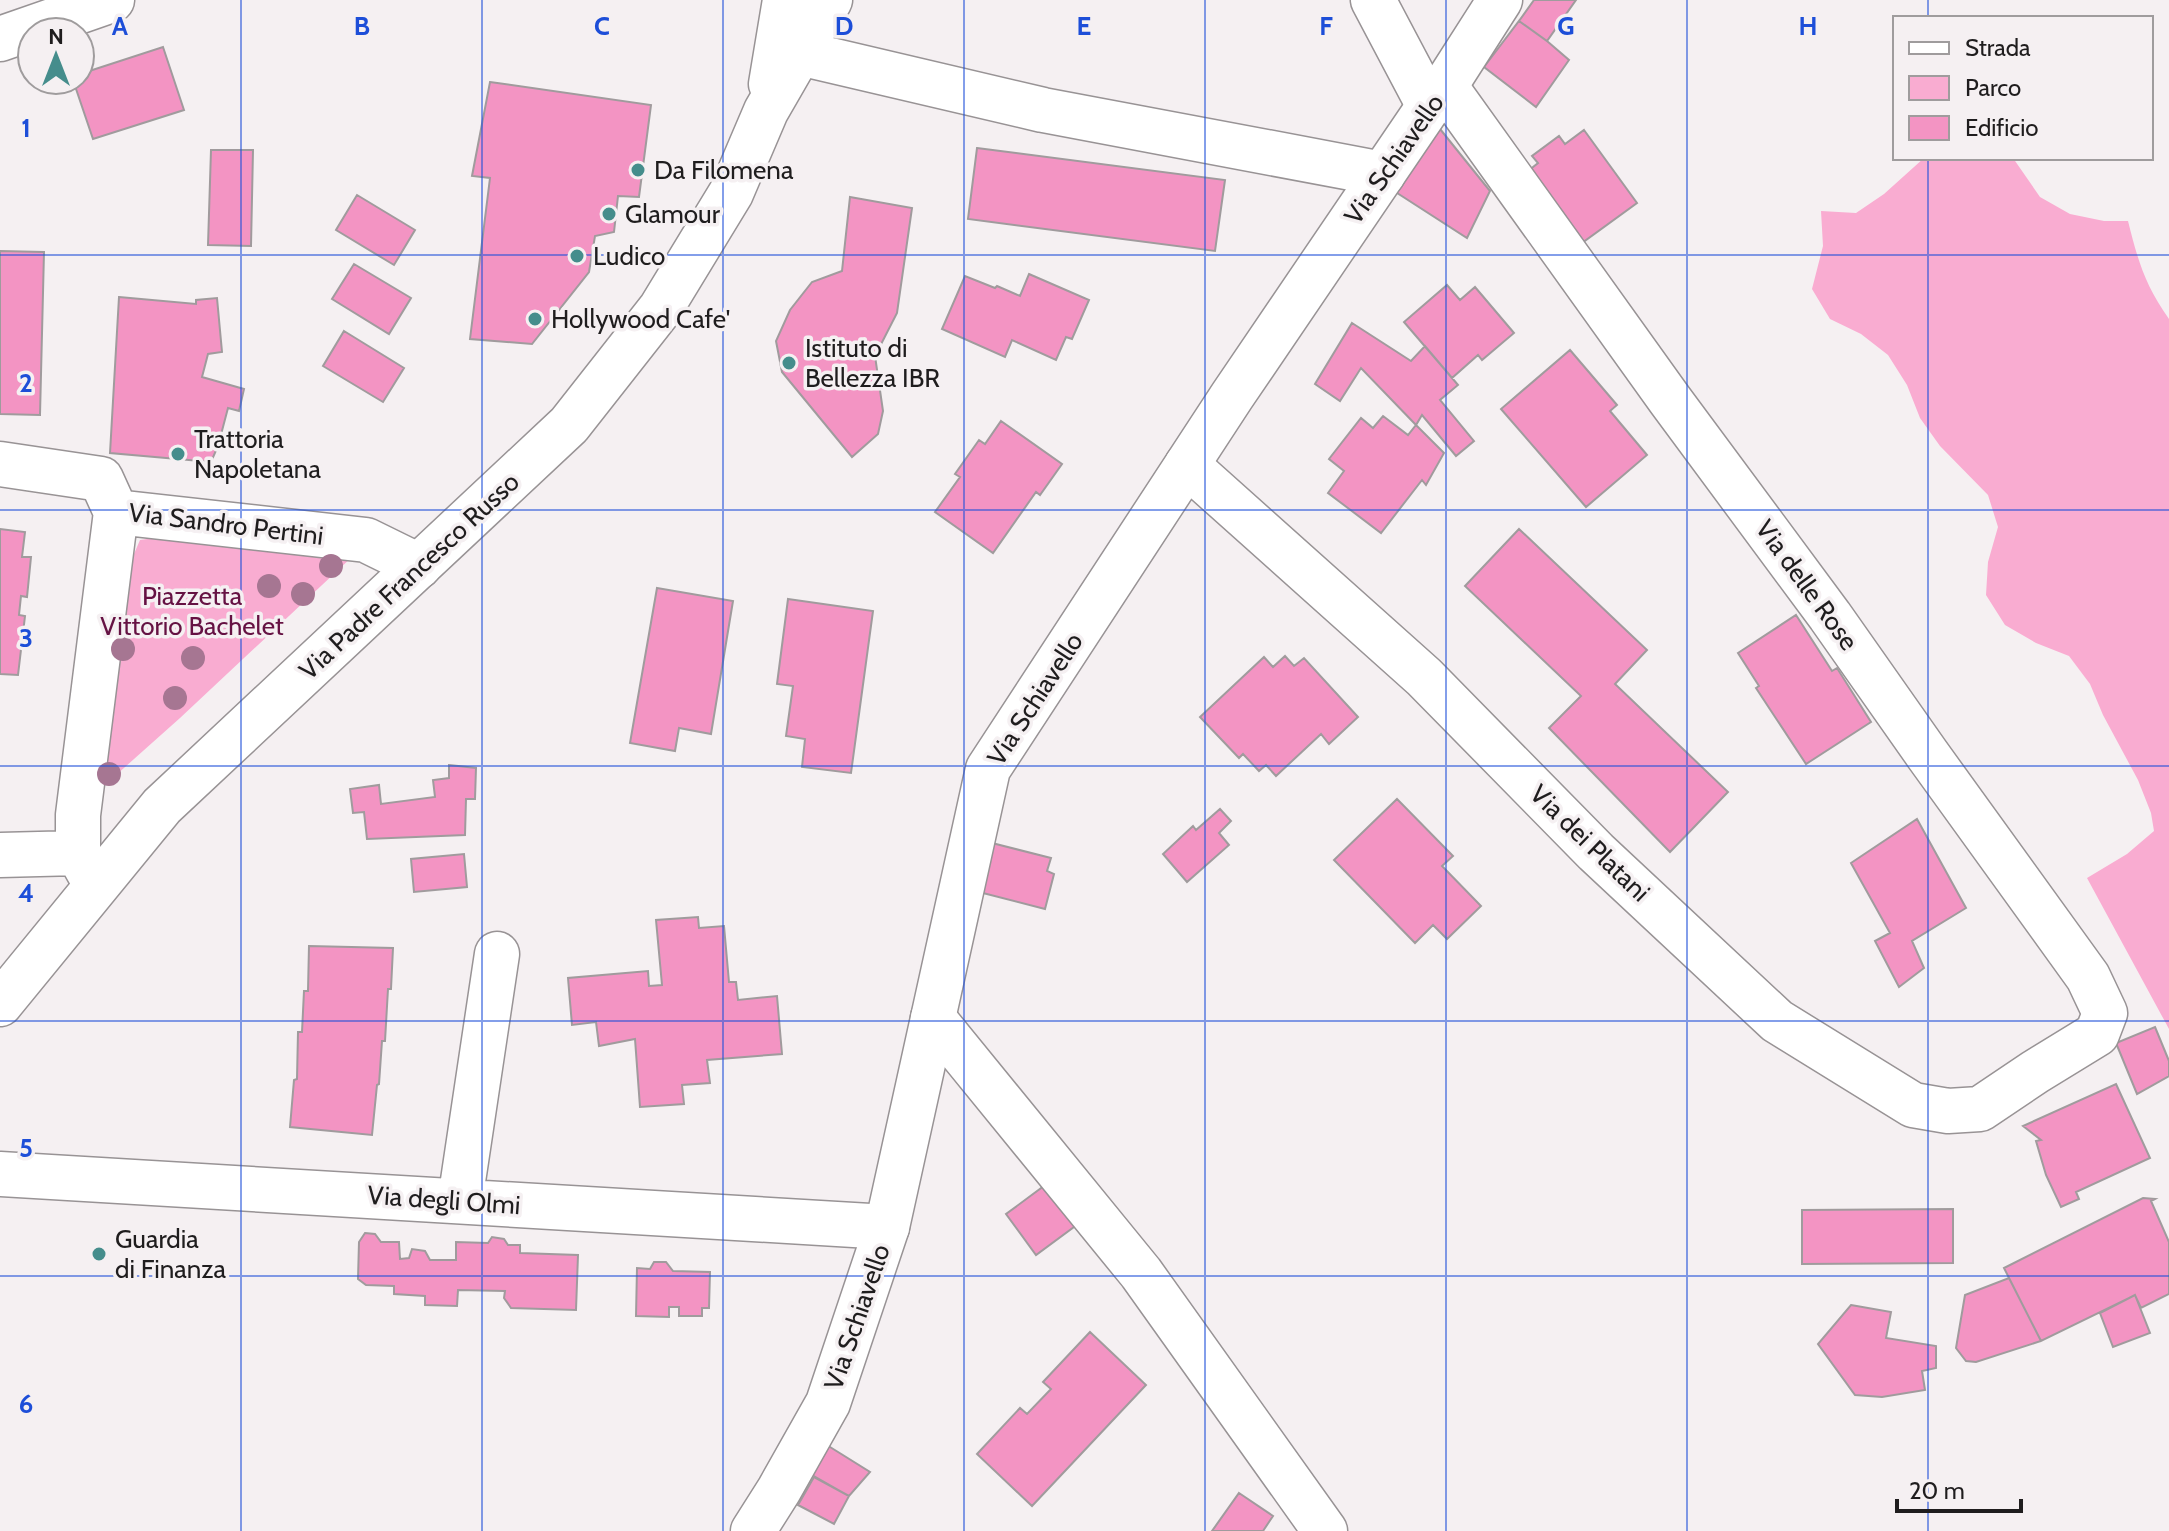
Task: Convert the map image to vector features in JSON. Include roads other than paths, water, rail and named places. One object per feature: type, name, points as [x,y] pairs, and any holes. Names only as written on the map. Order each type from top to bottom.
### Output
[{"type":"street","points":[[0,39],[112,0]]},
{"type":"street","name":"Via Padre Francesco Russo","points":[[766,111],[785,0]]},
{"type":"street","name":"Via Padre Francesco Russo","points":[[0,1004],[87,869],[162,806],[569,425],[661,308],[731,193],[766,111],[830,0]]},
{"type":"street","name":"Via delle Rose","points":[[1373,0],[1437,96],[1670,400],[1830,616],[2088,977],[2105,1013],[2097,1034],[2035,1072]]},
{"type":"street","name":"Via Schiavello","points":[[753,1531],[828,1403],[887,1227],[988,769],[1187,465],[1500,0]]},
{"type":"street","points":[[800,53],[1043,110],[1383,174]]},
{"type":"street","name":"Via Sandro Pertini","points":[[0,464],[101,479],[116,512],[366,540],[419,566]]},
{"type":"street","name":"Via dei Platani","points":[[1187,465],[1424,677],[1596,852],[1777,1021],[1913,1105],[1948,1111],[1980,1109],[2035,1072]]},
{"type":"street","points":[[0,855],[87,869],[78,815],[116,512]]},
{"type":"street","points":[[460,1201],[497,954]]},
{"type":"street","points":[[933,1018],[1141,1273],[1325,1531]]},
{"type":"street","name":"Via degli Olmi","points":[[0,1174],[887,1227]]},
{"type":"place","name":"Da Filomena","points":[[638,170]]},
{"type":"place","name":"Glamour","points":[[609,214]]},
{"type":"place","name":"Ludico","points":[[577,256]]},
{"type":"place","name":"Hollywood Cafe'","points":[[535,319]]},
{"type":"place","name":"Istituto di Bellezza IBR","points":[[789,363]]},
{"type":"place","name":"Trattoria Napoletana","points":[[178,454]]},
{"type":"place","name":"Guardia di Finanza","points":[[99,1254]]},
{"type":"park label","name":"Piazzetta Vittorio Bachelet","points":[[192,611]]}]
